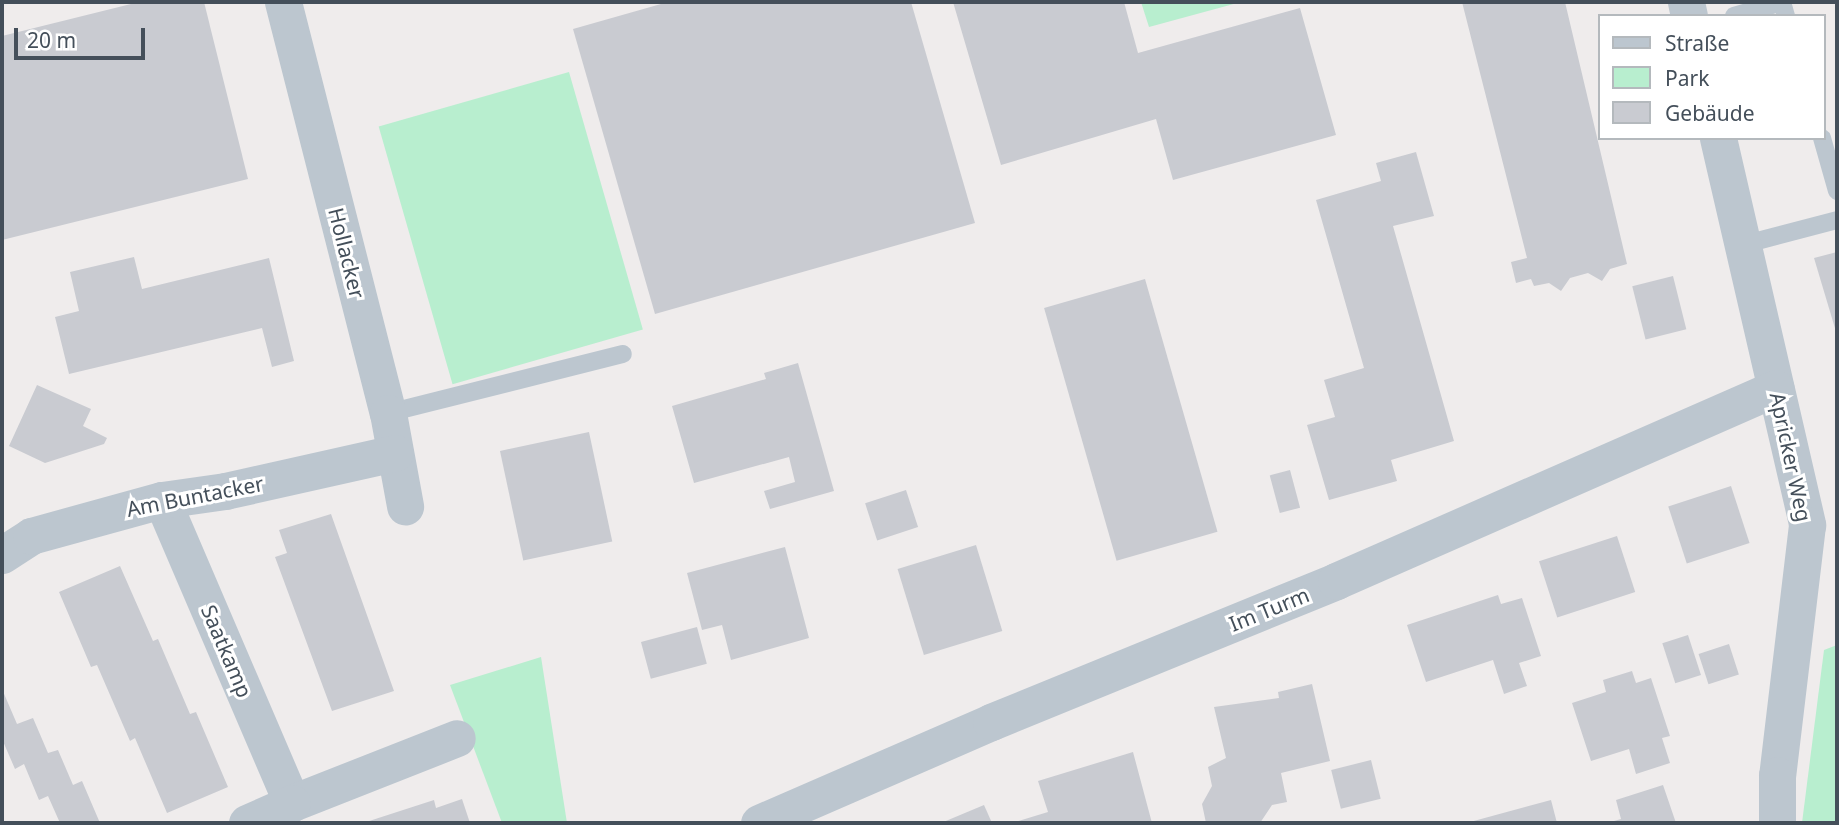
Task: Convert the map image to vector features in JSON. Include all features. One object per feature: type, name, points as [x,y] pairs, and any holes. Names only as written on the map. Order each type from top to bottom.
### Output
[{"type":"street","name":"Hollacker","points":[[283,2],[388,413],[405,506]]},
{"type":"street","name":"Apricker Weg","points":[[1718,140],[1807,525],[1777,775],[1777,823]]},
{"type":"street","name":"Im Turm","points":[[759,823],[991,722],[1336,582],[1776,388]]},
{"type":"street","name":"Am Buntacker","points":[[2,555],[31,536],[162,499],[225,491],[395,453]]},
{"type":"street","name":"Saatkamp","points":[[162,499],[292,803]]},
{"type":"street","points":[[247,823],[457,738]]},
{"type":"lane","points":[[1741,14],[1782,2]]},
{"type":"lane","points":[[1823,140],[1837,191]]},
{"type":"lane","points":[[1742,245],[1837,220]]},
{"type":"lane","points":[[388,413],[623,354]]},
{"type":"green space","points":[[1141,2],[1241,2],[1149,27]]},
{"type":"green space","points":[[569,72],[643,330],[453,384],[379,127]]},
{"type":"green space","points":[[1837,645],[1837,823],[1802,823],[1824,650]]},
{"type":"green space","points":[[541,657],[567,823],[502,823],[450,685]]},
{"type":"building","points":[[139,2],[204,2],[248,179],[2,240],[2,36]]},
{"type":"building","points":[[668,2],[911,2],[975,223],[655,314],[573,29]]},
{"type":"building","points":[[953,2],[1124,2],[1138,53],[1300,8],[1336,135],[1173,180],[1156,119],[1001,165]]},
{"type":"building","points":[[1462,2],[1565,2],[1627,264],[1610,269],[1602,281],[1588,273],[1570,278],[1561,291],[1549,283],[1534,286],[1531,279],[1516,283],[1511,262],[1527,258]]},
{"type":"building","points":[[1416,152],[1434,216],[1393,226],[1454,441],[1391,460],[1397,481],[1329,500],[1307,425],[1335,417],[1324,380],[1364,368],[1316,200],[1381,181],[1376,163]]},
{"type":"building","points":[[1837,252],[1837,335],[1814,258]]},
{"type":"building","points":[[134,257],[142,289],[269,258],[294,361],[272,367],[262,328],[69,374],[55,317],[79,311],[70,272]]},
{"type":"building","points":[[1673,276],[1686,329],[1646,340],[1632,286]]},
{"type":"building","points":[[1145,279],[1217,532],[1117,561],[1044,308]]},
{"type":"building","points":[[798,363],[834,491],[770,509],[764,491],[795,482],[789,457],[694,483],[672,406],[766,379],[764,373]]},
{"type":"building","points":[[37,385],[91,409],[83,426],[107,438],[104,444],[45,463],[9,446]]},
{"type":"building","points":[[589,432],[612,542],[523,560],[500,451]]},
{"type":"building","points":[[1290,470],[1300,508],[1280,513],[1270,475]]},
{"type":"building","points":[[1731,486],[1750,543],[1687,563],[1668,506]]},
{"type":"building","points":[[906,490],[918,527],[877,540],[865,503]]},
{"type":"building","points":[[331,514],[394,691],[332,711],[275,557],[287,553],[279,530]]},
{"type":"building","points":[[1617,536],[1635,592],[1557,617],[1539,561]]},
{"type":"building","points":[[976,545],[1002,631],[924,655],[898,569]]},
{"type":"building","points":[[785,547],[809,638],[731,660],[722,625],[702,630],[687,573]]},
{"type":"building","points":[[120,566],[153,641],[158,639],[190,714],[196,712],[228,787],[167,813],[135,738],[130,741],[97,665],[91,667],[59,592]]},
{"type":"building","points":[[1498,595],[1501,604],[1522,598],[1541,656],[1519,663],[1527,686],[1504,694],[1493,660],[1426,682],[1407,625]]},
{"type":"building","points":[[697,627],[707,664],[651,679],[641,642]]},
{"type":"building","points":[[1688,635],[1701,675],[1675,683],[1662,643]]},
{"type":"building","points":[[1729,644],[1739,674],[1708,684],[1699,654]]},
{"type":"building","points":[[1632,671],[1636,683],[1651,678],[1670,736],[1662,738],[1670,763],[1636,774],[1629,749],[1591,761],[1572,703],[1606,692],[1603,680]]},
{"type":"building","points":[[1312,684],[1330,761],[1281,773],[1287,802],[1272,805],[1260,823],[1206,823],[1202,804],[1212,786],[1208,767],[1226,758],[1214,707],[1279,698],[1278,692]]},
{"type":"building","points":[[2,689],[17,724],[33,718],[48,753],[58,750],[73,785],[82,781],[100,823],[60,823],[48,796],[39,800],[24,764],[15,769],[2,739]]},
{"type":"building","points":[[1133,752],[1152,823],[1012,823],[1048,812],[1038,781]]},
{"type":"building","points":[[1371,760],[1381,799],[1341,809],[1331,770]]},
{"type":"building","points":[[1663,785],[1676,823],[1607,823],[1621,819],[1616,800]]},
{"type":"building","points":[[462,799],[470,823],[363,823],[434,800],[436,808]]},
{"type":"building","points":[[1551,800],[1557,823],[1470,823],[1470,822]]},
{"type":"building","points":[[984,805],[992,823],[941,823]]}]
